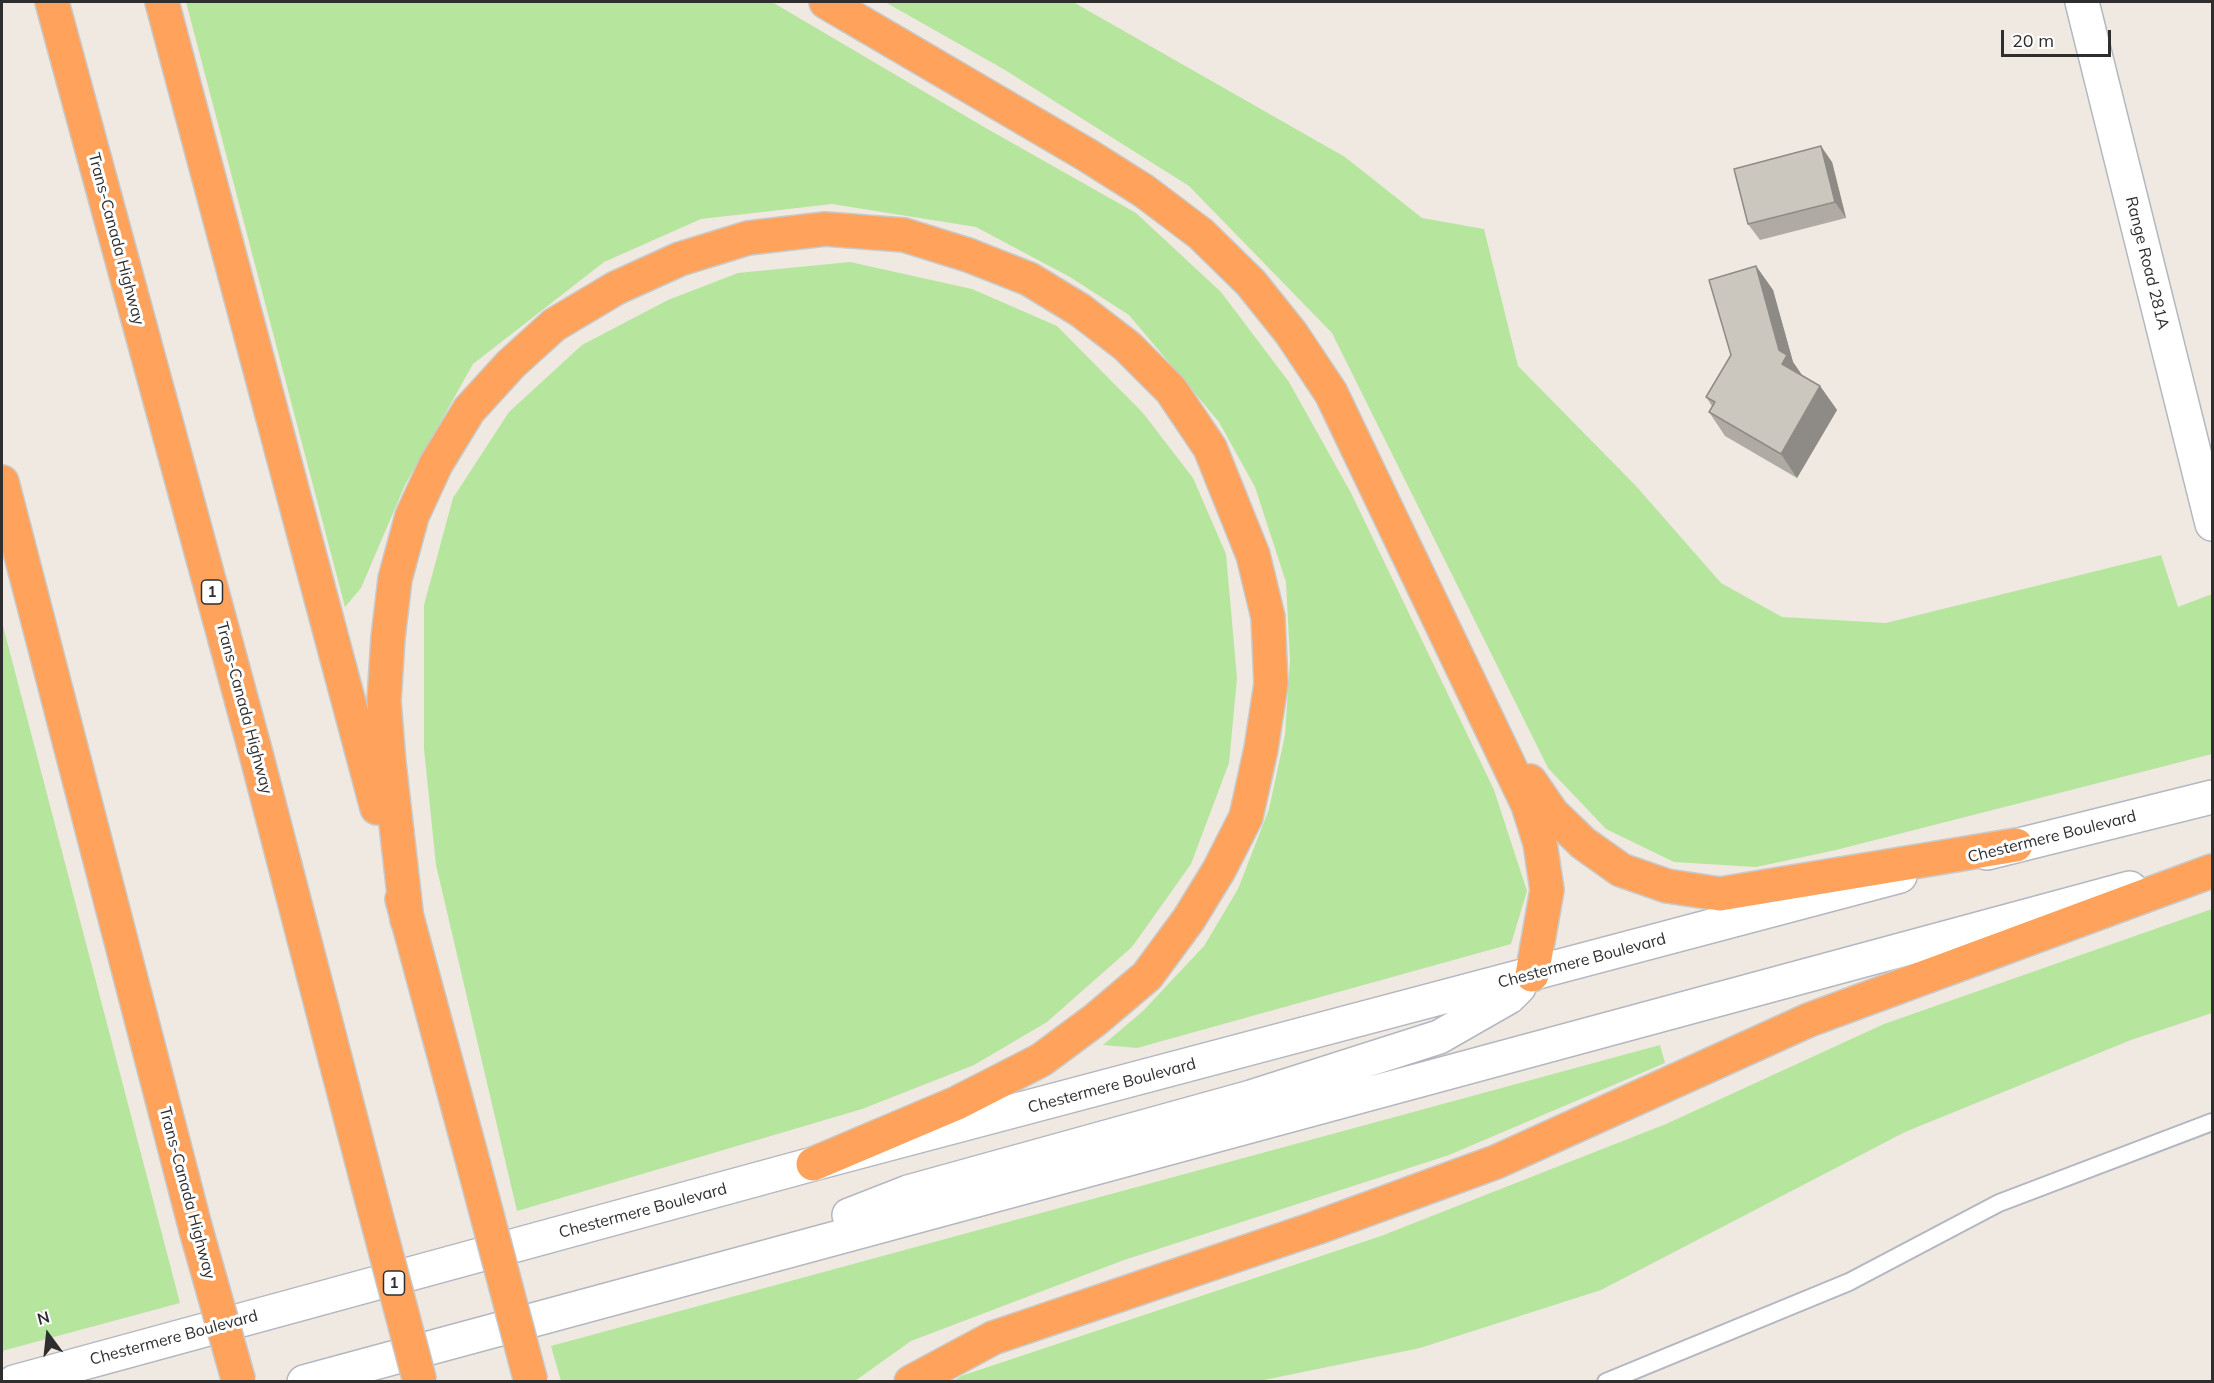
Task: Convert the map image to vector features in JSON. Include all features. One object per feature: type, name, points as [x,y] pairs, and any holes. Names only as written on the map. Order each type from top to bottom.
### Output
[{"type":"highway","name":"Trans-Canada Highway","points":[[52,2],[255,750],[420,1382]]},
{"type":"highway","points":[[162,2],[531,1382]]},
{"type":"highway","points":[[826,2],[1087,155],[1144,191],[1200,234],[1251,283],[1291,333],[1331,393],[1528,805],[1540,843],[1547,890],[1532,975]]},
{"type":"highway","points":[[407,920],[384,701],[395,579],[412,516],[442,455],[470,410],[511,364],[554,325],[616,288],[680,259],[748,238],[825,229],[904,236],[968,255],[1029,279],[1080,310],[1127,346],[1171,390],[1210,448],[1253,555],[1268,617],[1271,684],[1261,749],[1246,817],[1219,870],[1189,919],[1147,976],[1095,1020],[1041,1060],[968,1098],[813,1164]]},
{"type":"highway","name":"Trans-Canada Highway","points":[[2,482],[196,1230],[239,1382]]},
{"type":"highway","points":[[1493,728],[1552,813],[1583,843],[1621,870],[1667,886],[1720,894],[2016,845]]},
{"type":"highway","points":[[911,1382],[993,1338],[1316,1228],[1496,1162],[1809,1020],[2212,871]]},
{"type":"main road","name":"Range Road 281A","points":[[2082,2],[2212,524]]},
{"type":"main road","name":"Chestermere Boulevard","points":[[14,1382],[813,1164],[2016,845],[2212,797]]},
{"type":"main road","points":[[304,1382],[2212,866]]},
{"type":"main road","points":[[691,1277],[908,1192],[1251,1097],[1439,1037],[1509,997],[1532,975]]},
{"type":"lane","points":[[1606,1382],[1849,1282],[1999,1203],[2212,1122]]},
{"type":"green space","points":[[186,2],[772,2],[984,127],[1136,213],[1221,292],[1289,382],[1351,493],[1494,790],[1527,891],[1511,944],[1137,1048],[1103,1045],[1143,1011],[1204,946],[1238,889],[1269,809],[1285,735],[1290,660],[1286,582],[1255,487],[1219,422],[1129,315],[1070,277],[976,227],[832,204],[701,219],[604,262],[473,364],[405,485],[361,588],[345,607]]},
{"type":"green space","points":[[885,2],[1073,2],[1345,157],[1422,218],[1484,229],[1518,366],[1636,486],[1721,583],[1782,617],[1886,623],[2161,555],[2178,607],[2212,594],[2212,754],[1836,850],[1756,867],[1674,862],[1606,829],[1548,768],[1332,333],[1189,186],[1005,70]]},
{"type":"green space","points":[[850,262],[972,289],[1057,326],[1143,413],[1193,478],[1226,554],[1237,678],[1229,763],[1191,864],[1132,947],[1047,1022],[974,1065],[862,1109],[517,1211],[436,865],[424,749],[424,605],[453,498],[509,412],[582,345],[668,300],[738,273]]},
{"type":"green space","points":[[2,622],[180,1303],[2,1351]]},
{"type":"green space","points":[[2212,909],[2212,1013],[2131,1040],[1905,1132],[1601,1290],[1420,1348],[1259,1381],[954,1381],[961,1376],[1381,1236],[1666,1124],[1884,1024]]},
{"type":"green space","points":[[1660,1045],[1665,1063],[1449,1155],[1124,1260],[911,1341],[855,1381],[561,1381],[551,1346]]},
{"type":"building","points":[[1821,146],[1835,202],[1748,224],[1734,169]]},
{"type":"building","points":[[1756,266],[1779,350],[1787,355],[1782,364],[1820,386],[1781,454],[1709,412],[1715,402],[1706,397],[1731,355],[1709,280]]}]
